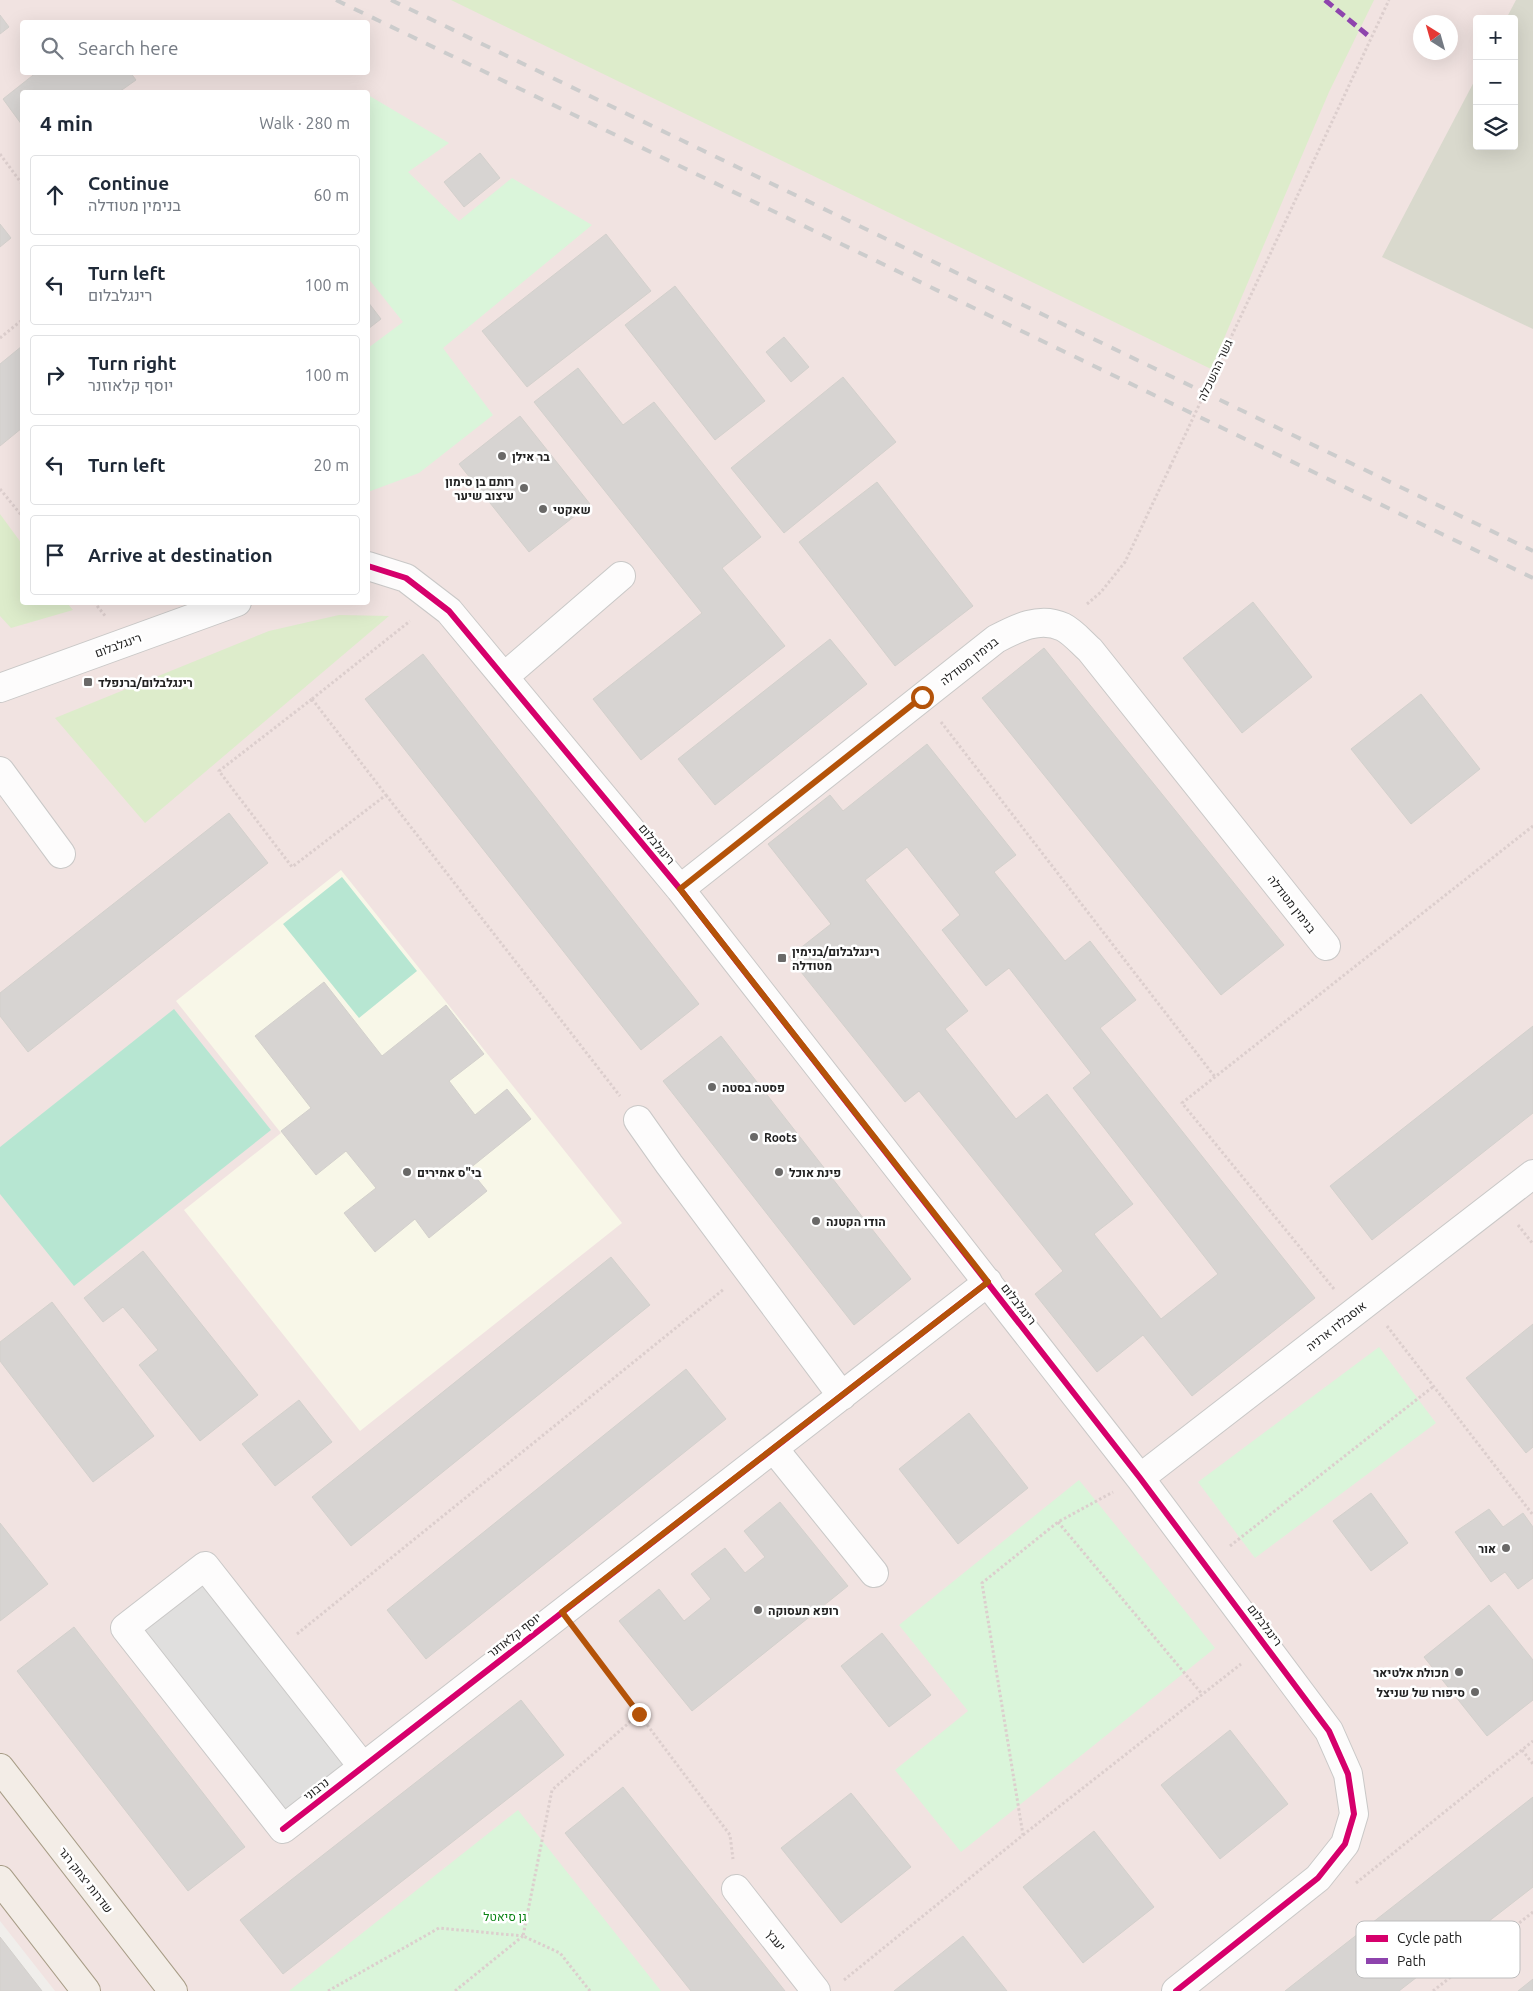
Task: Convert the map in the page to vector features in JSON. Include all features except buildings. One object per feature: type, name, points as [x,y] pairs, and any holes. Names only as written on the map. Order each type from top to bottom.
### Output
[{"type":"main road","name":"שדרות יצחק רגר","points":[[0,1768],[173,1991]]},
{"type":"main road","points":[[0,1880],[86,1991]]},
{"type":"street","name":"רינגלבלום","points":[[370,567],[406,578],[449,611],[680,889],[1140,1478],[1329,1732],[1348,1774],[1354,1814],[1345,1844],[1318,1878],[1176,1991]]},
{"type":"street","points":[[504,677],[621,576]]},
{"type":"street","name":"רינגלבלום","points":[[0,688],[228,605]]},
{"type":"street","name":"בנימין מטודלה","points":[[680,889],[996,639],[1022,626],[1044,623],[1063,627],[1090,650],[1326,946]]},
{"type":"street","points":[[0,771],[61,854]]},
{"type":"street","points":[[638,1120],[842,1396]]},
{"type":"street","name":"אוסבלדו ארניה","points":[[1140,1478],[1533,1174]]},
{"type":"street","name":"יוסף קלאוזנר","points":[[363,1767],[988,1282]]},
{"type":"street","points":[[774,1449],[874,1573]]},
{"type":"street","name":"נרבוני","points":[[205,1566],[363,1767],[283,1829],[125,1628],[205,1566]]},
{"type":"street","name":"יעבץ","points":[[736,1889],[827,1988]]},
{"type":"path","points":[[0,154],[20,181]]},
{"type":"path","points":[[0,338],[20,322]]},
{"type":"path","points":[[0,488],[20,513]]},
{"type":"path","points":[[386,795],[292,867],[219,771],[436,601]]},
{"type":"path","points":[[922,697],[1215,1077]]},
{"type":"path","points":[[312,699],[638,1120]]},
{"type":"path","points":[[1533,826],[1182,1103],[1360,1307],[1434,1386],[1533,1515]]},
{"type":"path","points":[[274,1653],[748,1270]]},
{"type":"path","points":[[1205,1565],[1434,1386]]},
{"type":"path","points":[[1023,1835],[982,1583],[1058,1522],[1140,1478]]},
{"type":"path","points":[[1058,1522],[1202,1694]]},
{"type":"path","points":[[562,1612],[730,1835],[736,1889]]},
{"type":"path","points":[[827,1988],[1265,1644]]},
{"type":"path","points":[[455,1991],[524,1936],[552,1790],[639,1714]]},
{"type":"path","points":[[1354,1885],[1533,1741]]},
{"type":"path","points":[[1522,1750],[1533,1764]]},
{"type":"path","points":[[1520,1922],[1533,1912]]},
{"type":"path","points":[[328,1991],[439,1928],[524,1936],[560,1954],[590,1991]]},
{"type":"path","points":[[1433,1991],[1449,1978]]},
{"type":"shaded area","points":[[0,0],[1533,0],[1533,1991],[55,1991],[0,1921]]},
{"type":"shaded area","points":[[1516,0],[1533,0],[1533,329],[1382,257],[1473,84],[1473,150],[1518,150],[1518,15],[1508,15]]},
{"type":"shaded area","name":"בי\"ס אמירים","points":[[341,870],[622,1223],[360,1431],[184,1210],[281,1133],[176,1001]]},
{"type":"shaded area","points":[[205,1566],[363,1767],[283,1829],[125,1628]]},
{"type":"green space","points":[[451,0],[1374,0],[1329,92],[1211,369]]},
{"type":"green space","points":[[370,96],[449,143],[408,172],[459,221],[512,178],[592,225],[443,348],[493,415],[419,473],[370,491],[370,347],[403,322],[370,281]]},
{"type":"green space","points":[[0,514],[20,541],[20,605],[69,605],[73,610],[11,628],[0,616]]},
{"type":"green space","points":[[339,615],[389,616],[145,823],[55,718],[269,631]]},
{"type":"green space","points":[[342,877],[417,971],[359,1018],[283,924]]},
{"type":"green space","points":[[174,1009],[271,1130],[74,1286],[0,1194],[0,1147]]},
{"type":"green space","points":[[1379,1347],[1436,1423],[1255,1558],[1198,1482]]},
{"type":"green space","points":[[1079,1480],[1215,1648],[961,1852],[895,1770],[968,1711],[899,1625]]},
{"type":"green space","name":"גן סיאטל","points":[[518,1810],[661,1991],[289,1991]]},
{"type":"railway","points":[[336,0],[1533,578]]},
{"type":"railway","points":[[391,0],[1533,551]]},
{"type":"marked path","points":[[1325,0],[1371,38]]},
{"type":"cycle path","points":[[370,567],[406,578],[449,611],[680,889],[1140,1478],[1329,1731],[1348,1774],[1354,1814],[1345,1844],[1318,1878],[1176,1991]]},
{"type":"cycle path","points":[[283,1829],[988,1282]]},
{"type":"place","name":"בר אילן","points":[[502,456]]},
{"type":"place","name":"רותם בן סימון עיצוב שיער","points":[[524,488]]},
{"type":"place","name":"שאקטי","points":[[543,509]]},
{"type":"place","name":"רינגלבלום/ברנפלד","points":[[88,682]]},
{"type":"place","name":"רינגלבלום/בנימין מטודלה","points":[[782,958]]},
{"type":"place","name":"פסטה בסטה","points":[[712,1087]]},
{"type":"place","name":"Roots","points":[[754,1137]]},
{"type":"place","name":"בי\"ס אמירים","points":[[407,1172]]},
{"type":"place","name":"פינת אוכל","points":[[779,1172]]},
{"type":"place","name":"הודו הקטנה","points":[[816,1221]]},
{"type":"place","name":"אור","points":[[1506,1548]]},
{"type":"place","name":"רופא תעסוקה","points":[[758,1610]]},
{"type":"place","name":"מכולת אלטיאר","points":[[1459,1672]]},
{"type":"place","name":"סיפורו של שניצל","points":[[1475,1692]]},
{"type":"route","points":[[639,1714],[562,1612],[988,1282],[680,889],[922,697]]}]
